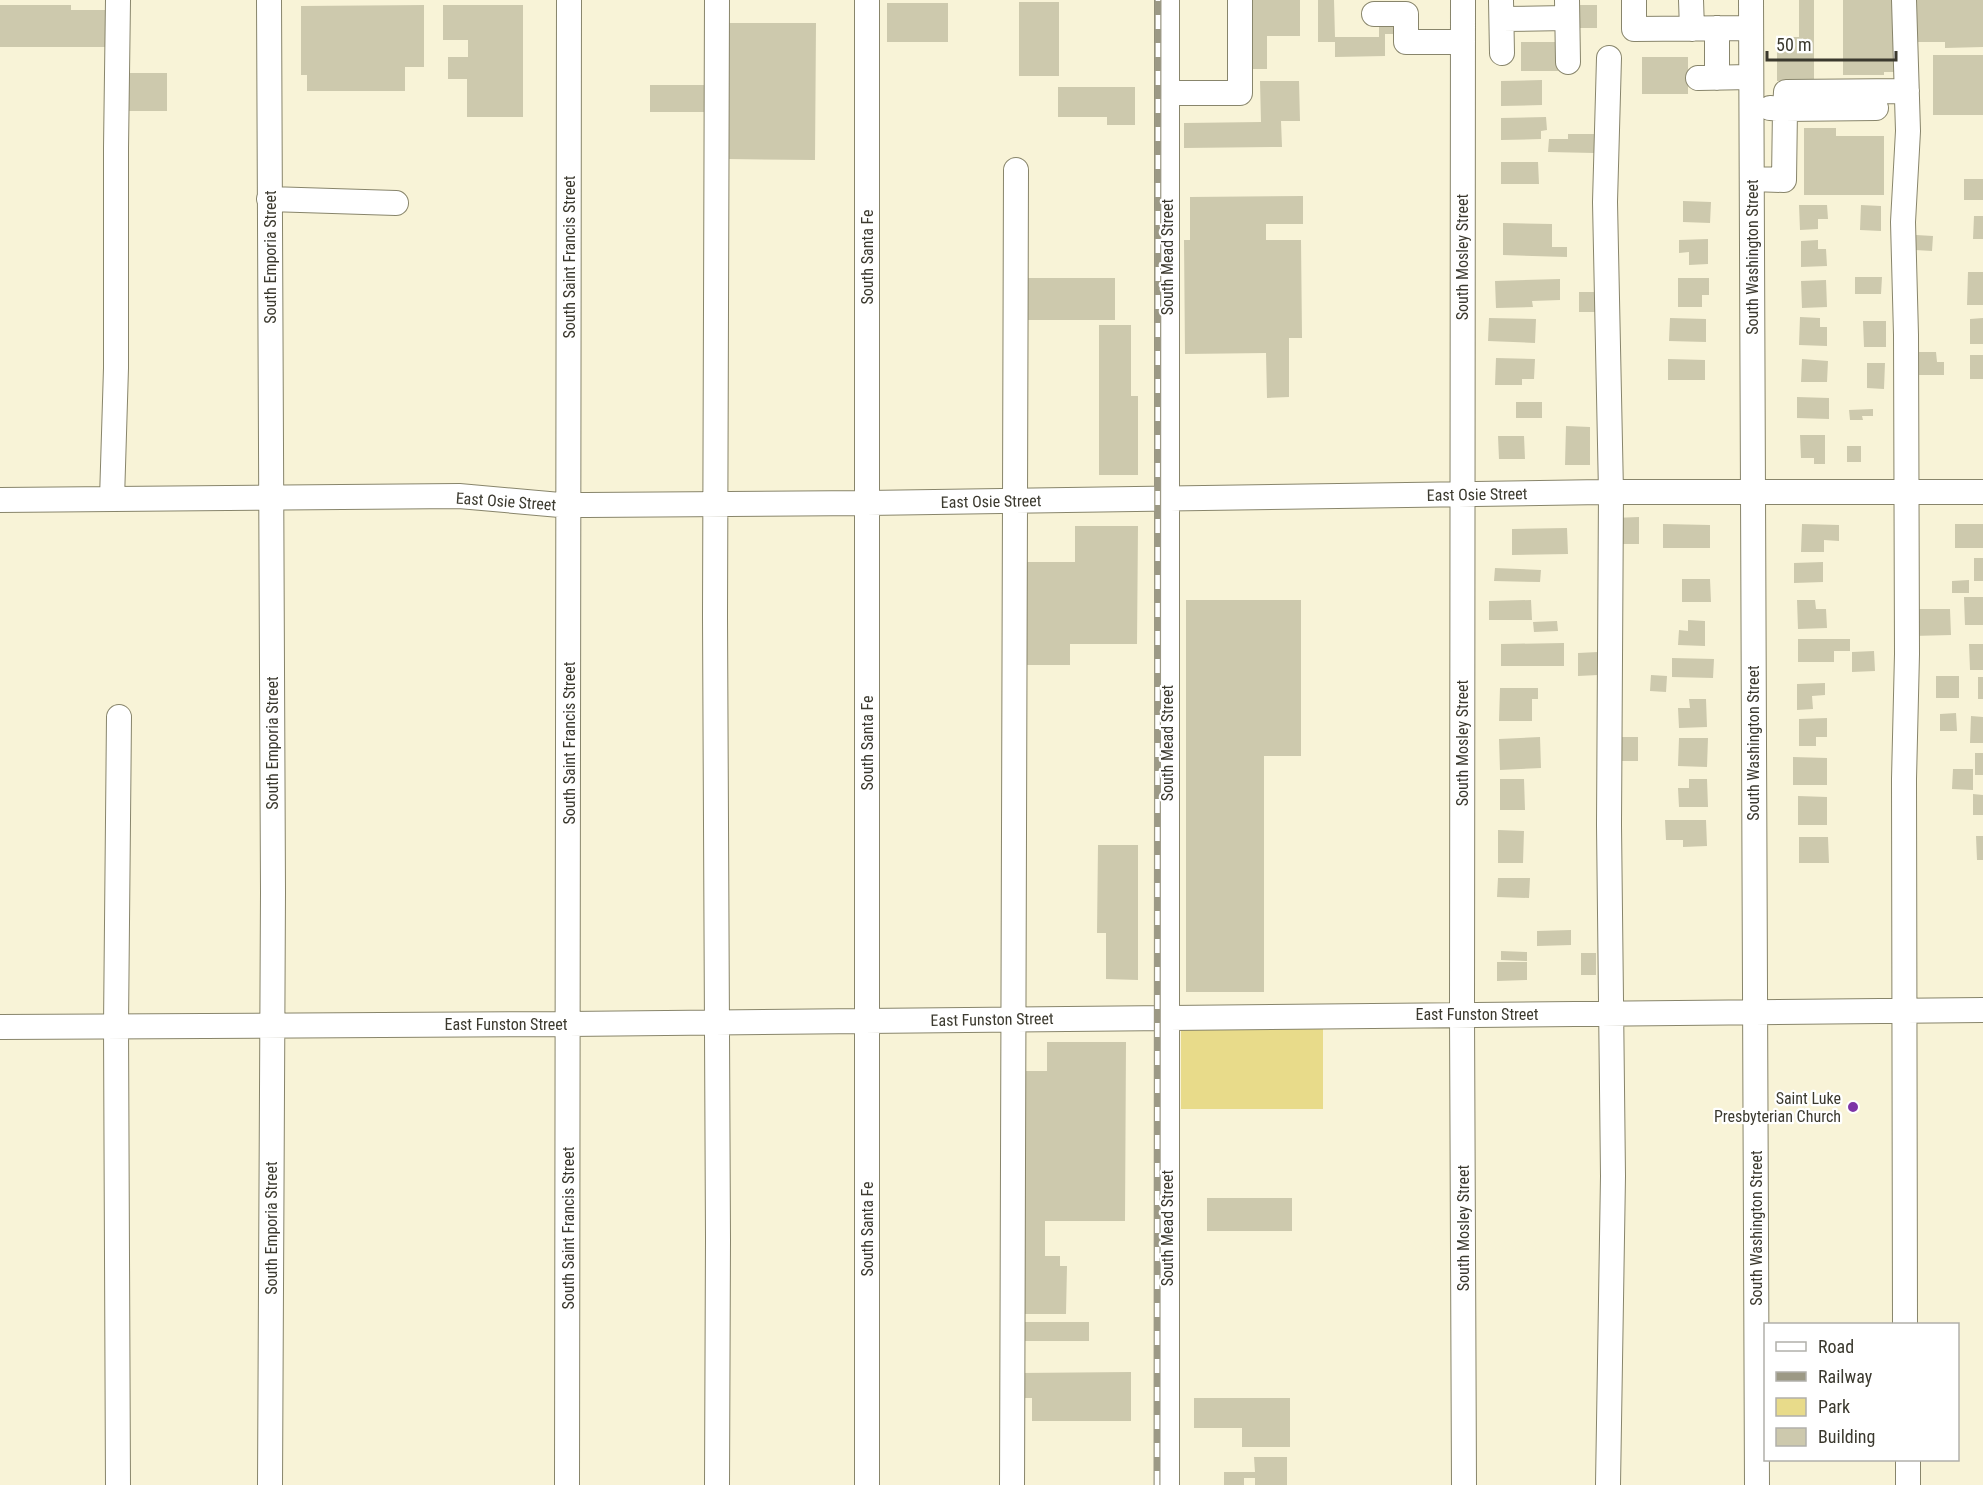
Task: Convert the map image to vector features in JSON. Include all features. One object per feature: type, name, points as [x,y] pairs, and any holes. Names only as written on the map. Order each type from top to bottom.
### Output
[{"type":"street","points":[[112,499],[116,368],[118,0]]},
{"type":"street","name":"South Emporia Street","points":[[269,0],[272,1026],[270,1485]]},
{"type":"street","name":"South Saint Francis Street","points":[[567,1485],[569,0]]},
{"type":"street","points":[[717,0],[715,504],[717,1485]]},
{"type":"street","name":"South Santa Fe","points":[[867,0],[867,1485]]},
{"type":"street","name":"South Mead Street","points":[[1167,0],[1167,1485]]},
{"type":"street","points":[[1167,93],[1240,93],[1240,0]]},
{"type":"street","name":"South Mosley Street","points":[[1463,0],[1464,1485]]},
{"type":"street","points":[[1634,0],[1634,29],[1751,28]]},
{"type":"street","points":[[1691,0],[1692,29]]},
{"type":"street","name":"South Washington Street","points":[[1751,0],[1757,1485]]},
{"type":"street","points":[[1904,0],[1908,131],[1903,222],[1906,335],[1905,1323]]},
{"type":"street","points":[[1502,53],[1502,9],[1567,9],[1568,62]]},
{"type":"street","points":[[1374,14],[1406,14],[1406,42],[1463,42]]},
{"type":"street","points":[[1717,28],[1708,78],[1751,77]]},
{"type":"street","points":[[1608,1485],[1613,1176],[1610,1013],[1609,537],[1611,492],[1605,202],[1609,58]]},
{"type":"street","points":[[1752,179],[1784,180],[1786,92],[1907,91]]},
{"type":"street","points":[[1752,108],[1876,108]]},
{"type":"street","points":[[1012,1485],[1013,501],[1016,170]]},
{"type":"street","points":[[269,198],[396,203]]},
{"type":"street","name":"East Osie Street","points":[[0,500],[459,496],[569,505],[1611,492],[1983,492]]},
{"type":"street","points":[[118,1485],[116,1026],[119,717]]},
{"type":"street","name":"East Funston Street","points":[[0,1027],[568,1024],[1983,1010]]},
{"type":"street","points":[[1908,1461],[1908,1485]]},
{"type":"green space","points":[[1181,1028],[1323,1028],[1323,1109],[1181,1109]]},
{"type":"building","points":[[1253,0],[1300,0],[1300,36],[1267,36],[1267,69],[1253,69]]},
{"type":"building","points":[[1318,0],[1334,0],[1335,37],[1379,37],[1379,23],[1394,23],[1394,34],[1385,34],[1385,56],[1335,57],[1335,42],[1318,42]]},
{"type":"building","points":[[1799,0],[1814,0],[1814,81],[1777,81],[1777,37],[1799,37]]},
{"type":"building","points":[[1843,0],[1896,0],[1896,72],[1884,72],[1884,75],[1843,75]]},
{"type":"building","points":[[1912,0],[1983,0],[1983,47],[1945,48],[1945,42],[1912,42]]},
{"type":"building","points":[[1019,2],[1059,2],[1059,76],[1019,76]]},
{"type":"building","points":[[887,3],[948,3],[948,42],[887,42]]},
{"type":"building","points":[[0,5],[71,5],[71,10],[109,10],[109,47],[0,47]]},
{"type":"building","points":[[424,5],[424,67],[405,67],[405,91],[307,91],[307,75],[301,75],[301,6]]},
{"type":"building","points":[[443,5],[523,5],[523,117],[467,117],[467,79],[448,79],[448,57],[468,57],[468,40],[443,40]]},
{"type":"building","points":[[1579,5],[1597,5],[1597,28],[1580,28]]},
{"type":"building","points":[[729,23],[816,23],[815,160],[729,159]]},
{"type":"building","points":[[1521,42],[1557,42],[1558,71],[1521,71]]},
{"type":"building","points":[[1933,55],[1983,55],[1983,115],[1933,115]]},
{"type":"building","points":[[1642,57],[1688,57],[1688,94],[1642,94]]},
{"type":"building","points":[[123,73],[167,73],[167,111],[123,111]]},
{"type":"building","points":[[1542,80],[1542,105],[1501,106],[1501,81]]},
{"type":"building","points":[[1260,81],[1299,81],[1300,121],[1281,121],[1282,147],[1184,148],[1184,123],[1261,122]]},
{"type":"building","points":[[650,85],[705,85],[705,112],[650,112]]},
{"type":"building","points":[[1058,87],[1135,87],[1135,125],[1107,125],[1107,117],[1058,117]]},
{"type":"building","points":[[1546,117],[1547,130],[1541,131],[1541,139],[1501,140],[1501,118]]},
{"type":"building","points":[[1804,128],[1836,128],[1836,136],[1884,136],[1884,195],[1804,195]]},
{"type":"building","points":[[1568,134],[1594,134],[1594,153],[1548,152],[1549,139],[1568,139]]},
{"type":"building","points":[[1501,162],[1538,162],[1539,184],[1501,184]]},
{"type":"building","points":[[1964,179],[1983,179],[1983,200],[1964,200]]},
{"type":"building","points":[[1303,196],[1303,224],[1266,224],[1266,240],[1301,240],[1302,338],[1289,338],[1289,397],[1267,398],[1266,353],[1185,354],[1184,240],[1190,240],[1190,197]]},
{"type":"building","points":[[1683,201],[1711,202],[1710,223],[1683,222]]},
{"type":"building","points":[[1799,205],[1827,205],[1828,219],[1818,219],[1818,229],[1800,230]]},
{"type":"building","points":[[1861,205],[1881,206],[1881,231],[1860,230]]},
{"type":"building","points":[[1974,216],[1983,216],[1983,239],[1973,239]]},
{"type":"building","points":[[1503,223],[1552,224],[1552,247],[1567,247],[1567,257],[1503,255]]},
{"type":"building","points":[[1916,235],[1933,236],[1932,251],[1915,250]]},
{"type":"building","points":[[1708,239],[1708,264],[1689,265],[1689,252],[1679,253],[1679,240]]},
{"type":"building","points":[[1818,240],[1818,249],[1826,249],[1827,266],[1801,267],[1801,241]]},
{"type":"building","points":[[1968,272],[1983,272],[1983,305],[1967,305]]},
{"type":"building","points":[[1855,277],[1882,277],[1881,294],[1855,294]]},
{"type":"building","points":[[1020,278],[1115,278],[1115,320],[1020,320]]},
{"type":"building","points":[[1678,278],[1709,278],[1709,295],[1702,295],[1702,307],[1678,307]]},
{"type":"building","points":[[1560,279],[1560,300],[1532,301],[1533,307],[1496,308],[1495,281]]},
{"type":"building","points":[[1826,280],[1827,307],[1802,308],[1801,281]]},
{"type":"building","points":[[1579,292],[1596,292],[1596,312],[1579,312]]},
{"type":"building","points":[[1800,317],[1820,318],[1820,327],[1827,327],[1827,346],[1799,345]]},
{"type":"building","points":[[1489,318],[1536,319],[1535,343],[1488,341]]},
{"type":"building","points":[[1670,318],[1706,319],[1706,342],[1669,341]]},
{"type":"building","points":[[1983,318],[1983,344],[1970,344],[1970,319]]},
{"type":"building","points":[[1863,321],[1886,321],[1886,347],[1864,347]]},
{"type":"building","points":[[1099,325],[1131,325],[1131,396],[1138,396],[1138,475],[1099,475]]},
{"type":"building","points":[[1917,352],[1936,352],[1937,362],[1944,362],[1944,375],[1918,375]]},
{"type":"building","points":[[1970,355],[1983,355],[1983,379],[1970,379]]},
{"type":"building","points":[[1496,358],[1535,359],[1534,379],[1522,379],[1522,385],[1495,385]]},
{"type":"building","points":[[1668,359],[1705,360],[1705,380],[1668,380]]},
{"type":"building","points":[[1802,359],[1828,361],[1827,382],[1801,382]]},
{"type":"building","points":[[1867,363],[1885,363],[1884,389],[1867,388]]},
{"type":"building","points":[[1797,397],[1829,398],[1829,419],[1797,418]]},
{"type":"building","points":[[1516,402],[1542,402],[1542,418],[1516,418]]},
{"type":"building","points":[[1873,409],[1873,416],[1862,416],[1863,420],[1850,420],[1849,410]]},
{"type":"building","points":[[1566,426],[1590,427],[1590,465],[1565,465]]},
{"type":"building","points":[[1800,435],[1825,435],[1825,464],[1814,464],[1814,458],[1801,458]]},
{"type":"building","points":[[1498,436],[1524,436],[1525,459],[1499,459]]},
{"type":"building","points":[[1847,446],[1861,446],[1861,462],[1847,462]]},
{"type":"building","points":[[1639,517],[1639,544],[1614,544],[1613,518]]},
{"type":"building","points":[[1663,524],[1710,525],[1710,548],[1663,548]]},
{"type":"building","points":[[1802,524],[1839,525],[1839,541],[1824,540],[1824,552],[1801,552]]},
{"type":"building","points":[[1955,524],[1983,524],[1983,548],[1955,548]]},
{"type":"building","points":[[1075,526],[1138,526],[1137,644],[1070,644],[1070,665],[1020,665],[1020,562],[1075,562]]},
{"type":"building","points":[[1567,528],[1568,554],[1512,555],[1512,529]]},
{"type":"building","points":[[1974,558],[1983,558],[1983,581],[1974,581]]},
{"type":"building","points":[[1823,562],[1823,582],[1794,583],[1794,563]]},
{"type":"building","points":[[1495,568],[1541,570],[1540,582],[1494,581]]},
{"type":"building","points":[[1682,579],[1710,579],[1711,602],[1682,602]]},
{"type":"building","points":[[1969,580],[1969,593],[1952,593],[1952,581]]},
{"type":"building","points":[[1964,597],[1983,597],[1983,625],[1965,625]]},
{"type":"building","points":[[1186,600],[1301,600],[1301,756],[1264,756],[1264,992],[1186,992]]},
{"type":"building","points":[[1531,600],[1532,620],[1489,620],[1489,601]]},
{"type":"building","points":[[1797,600],[1815,600],[1816,609],[1826,609],[1827,628],[1798,629]]},
{"type":"building","points":[[1912,609],[1950,609],[1951,635],[1913,636]]},
{"type":"building","points":[[1688,620],[1705,621],[1705,646],[1678,645],[1679,630],[1688,631]]},
{"type":"building","points":[[1557,621],[1558,631],[1534,632],[1533,622]]},
{"type":"building","points":[[1798,639],[1850,639],[1850,651],[1834,651],[1834,662],[1798,662]]},
{"type":"building","points":[[1564,643],[1564,666],[1501,666],[1501,644]]},
{"type":"building","points":[[1969,644],[1983,644],[1983,670],[1970,670]]},
{"type":"building","points":[[1874,651],[1875,671],[1852,672],[1852,652]]},
{"type":"building","points":[[1598,652],[1598,675],[1578,676],[1578,653]]},
{"type":"building","points":[[1672,658],[1714,659],[1713,678],[1672,677]]},
{"type":"building","points":[[1651,675],[1667,676],[1666,692],[1650,691]]},
{"type":"building","points":[[1936,676],[1959,676],[1959,698],[1936,698]]},
{"type":"building","points":[[1978,677],[1983,677],[1983,699],[1978,699]]},
{"type":"building","points":[[1825,683],[1825,695],[1812,696],[1813,709],[1797,710],[1797,684]]},
{"type":"building","points":[[1500,688],[1538,688],[1538,699],[1532,699],[1532,721],[1499,721]]},
{"type":"building","points":[[1689,699],[1706,699],[1707,727],[1679,728],[1678,708],[1690,708]]},
{"type":"building","points":[[1956,713],[1957,731],[1940,731],[1940,714]]},
{"type":"building","points":[[1971,716],[1983,717],[1983,743],[1970,743]]},
{"type":"building","points":[[1827,718],[1827,737],[1816,737],[1816,746],[1799,746],[1799,719]]},
{"type":"building","points":[[1540,737],[1541,768],[1500,770],[1499,739]]},
{"type":"building","points":[[1616,737],[1638,737],[1638,761],[1616,761]]},
{"type":"building","points":[[1679,738],[1708,738],[1707,767],[1678,766]]},
{"type":"building","points":[[1975,753],[1983,753],[1983,775],[1975,775]]},
{"type":"building","points":[[1793,757],[1827,758],[1827,785],[1793,785]]},
{"type":"building","points":[[1953,769],[1973,769],[1973,790],[1952,789]]},
{"type":"building","points":[[1500,779],[1524,779],[1525,810],[1500,810]]},
{"type":"building","points":[[1689,779],[1707,779],[1708,807],[1679,807],[1678,788],[1689,788]]},
{"type":"building","points":[[1973,794],[1983,795],[1983,815],[1973,815]]},
{"type":"building","points":[[1798,796],[1827,797],[1827,825],[1798,825]]},
{"type":"building","points":[[1665,820],[1706,820],[1707,846],[1683,847],[1683,840],[1666,840]]},
{"type":"building","points":[[1498,830],[1524,831],[1523,863],[1498,863]]},
{"type":"building","points":[[1976,836],[1983,836],[1983,860],[1977,860]]},
{"type":"building","points":[[1799,837],[1828,837],[1829,863],[1799,863]]},
{"type":"building","points":[[1098,845],[1138,845],[1138,980],[1106,979],[1106,933],[1097,933]]},
{"type":"building","points":[[1498,878],[1530,878],[1529,898],[1497,897]]},
{"type":"building","points":[[1571,930],[1571,945],[1537,946],[1537,931]]},
{"type":"building","points":[[1501,951],[1527,952],[1527,961],[1501,960]]},
{"type":"building","points":[[1581,953],[1596,953],[1596,975],[1581,975]]},
{"type":"building","points":[[1497,962],[1527,962],[1527,980],[1497,981]]},
{"type":"building","points":[[1047,1042],[1126,1042],[1125,1221],[1045,1221],[1045,1256],[1060,1256],[1060,1266],[1067,1266],[1066,1314],[1020,1314],[1020,1071],[1047,1071]]},
{"type":"building","points":[[1207,1198],[1292,1198],[1292,1231],[1207,1231]]},
{"type":"building","points":[[1020,1322],[1089,1322],[1089,1341],[1020,1341]]},
{"type":"building","points":[[1131,1372],[1131,1421],[1032,1421],[1032,1398],[1019,1398],[1019,1373]]},
{"type":"building","points":[[1194,1398],[1290,1398],[1290,1447],[1242,1447],[1242,1428],[1194,1428]]},
{"type":"building","points":[[1254,1457],[1287,1457],[1287,1485],[1255,1485],[1255,1478],[1244,1478],[1244,1485],[1224,1485],[1224,1472],[1255,1472]]},
{"type":"railway","points":[[1157,1485],[1158,0]]},
{"type":"place","name":"Saint Luke Presbyterian Church","points":[[1853,1107]]}]
